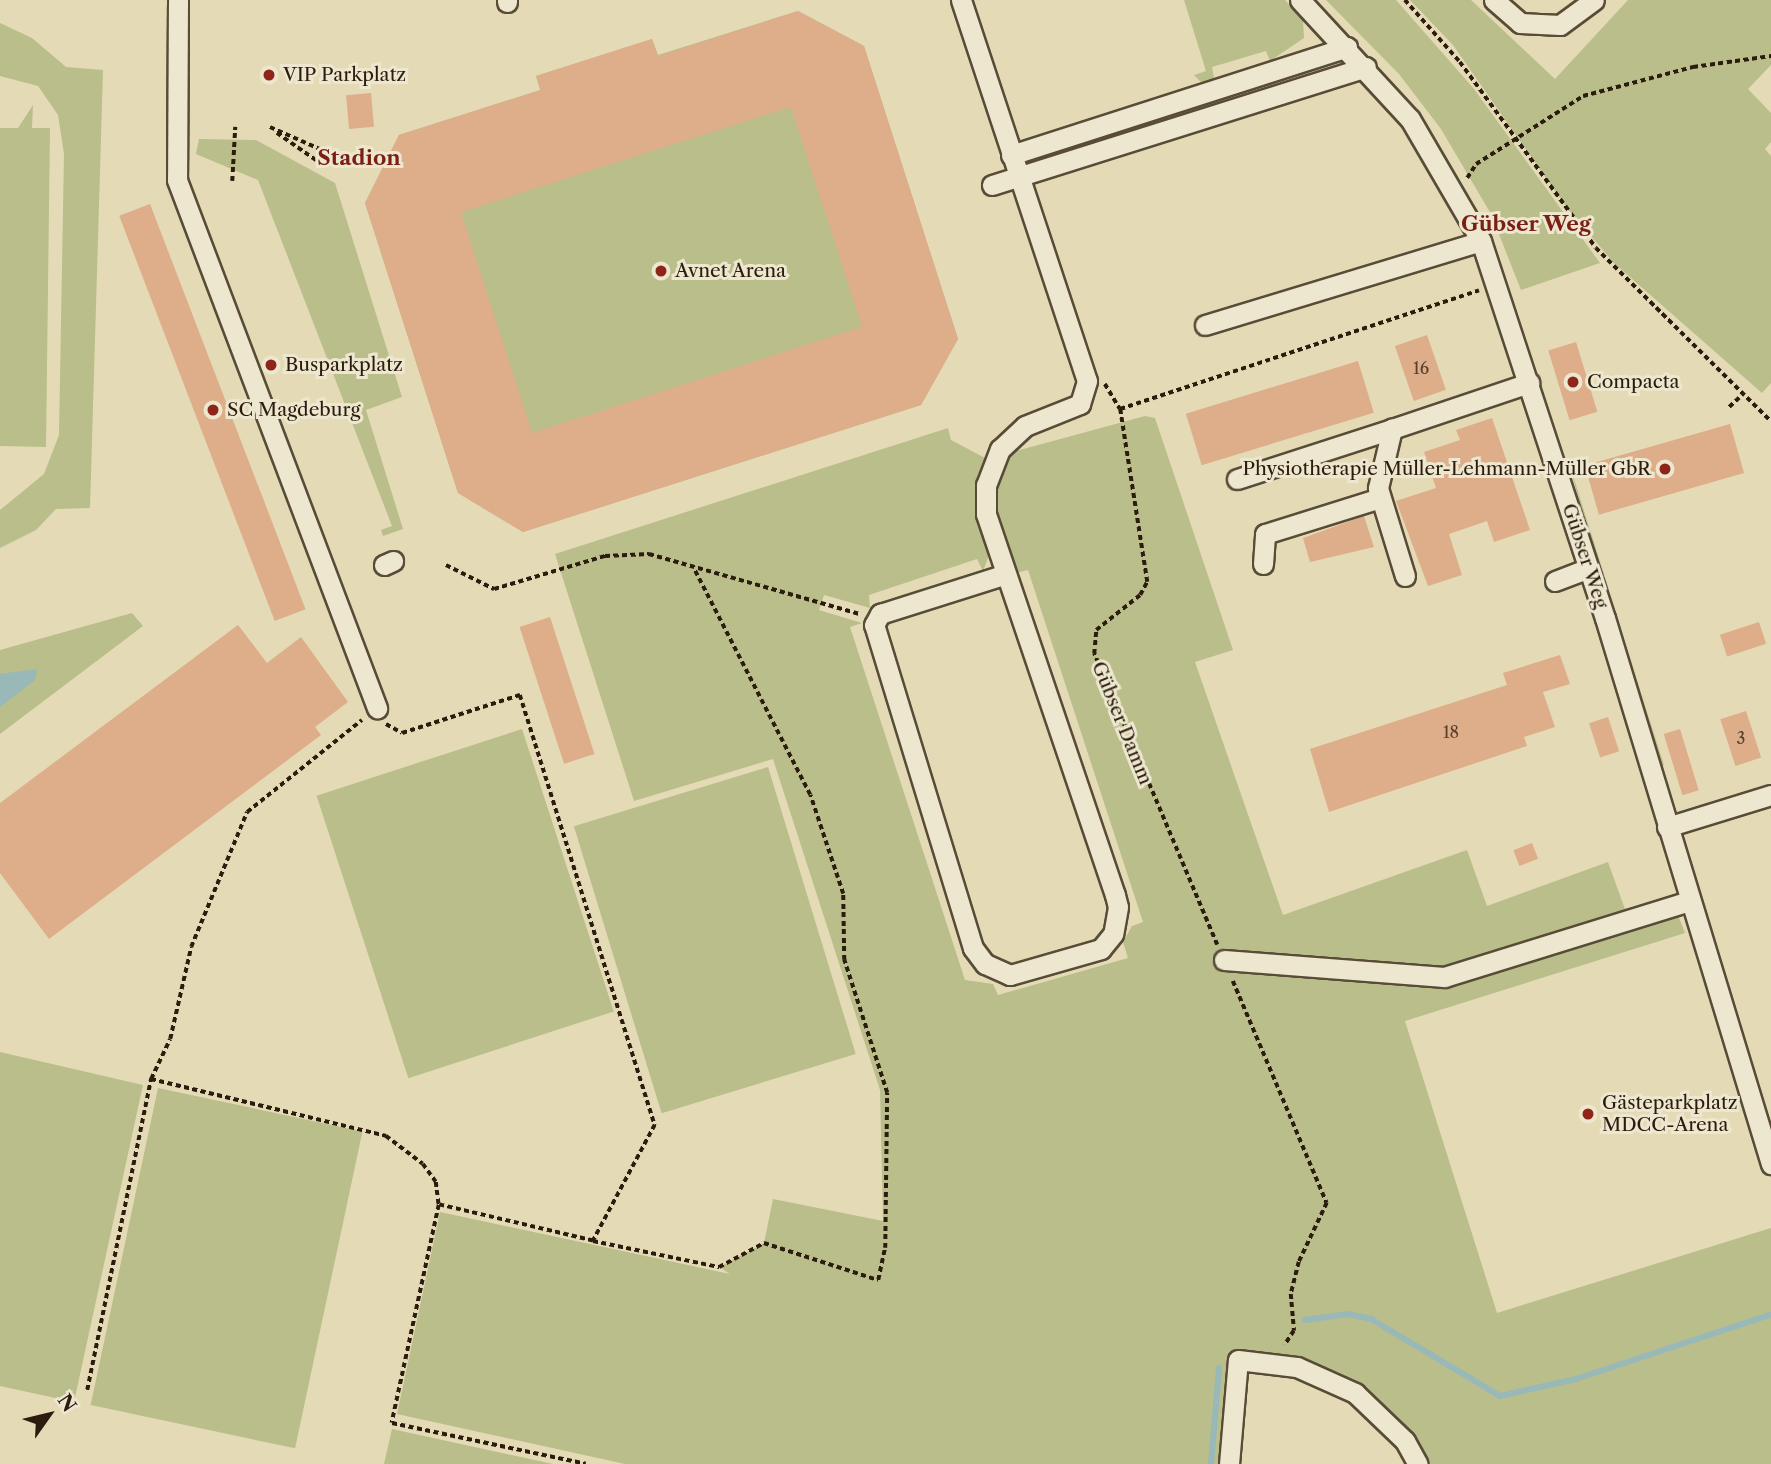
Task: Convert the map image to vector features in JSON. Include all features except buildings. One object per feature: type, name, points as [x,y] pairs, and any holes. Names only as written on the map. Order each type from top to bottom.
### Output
[{"type":"street","points":[[178,0],[177,180],[377,708]]},
{"type":"street","points":[[961,0],[1010,155],[1087,381],[1080,404],[1018,430],[993,464],[985,507],[1117,901],[1113,934],[1098,950],[1010,975],[977,957],[875,618],[1006,574]]},
{"type":"street","name":"Gübser Weg","points":[[1300,0],[1366,67],[1454,187],[1481,241],[1498,284],[1771,1164]]},
{"type":"street","points":[[1494,0],[1520,23],[1560,25],[1594,0]]},
{"type":"street","points":[[1010,155],[1347,47]]},
{"type":"street","points":[[992,185],[1366,67]]},
{"type":"street","points":[[1205,325],[1481,241]]},
{"type":"street","points":[[1237,480],[1529,383]]},
{"type":"street","points":[[1392,429],[1380,462],[1380,498],[1405,576]]},
{"type":"street","points":[[1263,564],[1265,534],[1380,498]]},
{"type":"street","points":[[1555,580],[1587,569]]},
{"type":"street","points":[[1667,827],[1771,795]]},
{"type":"street","points":[[1224,960],[1444,977],[1689,901]]},
{"type":"street","points":[[1228,1464],[1238,1360],[1297,1367],[1355,1393],[1405,1441],[1418,1464]]},
{"type":"street","points":[[1405,1441],[1409,1464]]},
{"type":"path","points":[[1405,0],[1460,62],[1596,248],[1771,421]]},
{"type":"path","points":[[1454,187],[1514,138],[1583,96],[1693,67],[1771,56]]},
{"type":"path","points":[[232,181],[235,127]]},
{"type":"path","points":[[323,165],[270,127],[330,153]]},
{"type":"path","name":"Gübser Damm","points":[[1297,1367],[1285,1344],[1294,1331],[1291,1294],[1308,1236],[1327,1203],[1094,654],[1096,630],[1140,595],[1147,582],[1120,409],[1498,284]]},
{"type":"path","points":[[1729,407],[1743,394]]},
{"type":"path","points":[[446,565],[494,589],[616,554],[693,566],[875,618]]},
{"type":"path","points":[[439,1205],[719,1267],[764,1243],[878,1279],[887,1238],[887,1093],[844,960],[843,894],[810,795],[693,566]]},
{"type":"path","points":[[86,1390],[151,1079],[170,1039],[191,947],[247,812],[377,708],[382,722],[401,733],[520,695],[655,1122],[593,1241]]},
{"type":"path","points":[[151,1079],[386,1136],[424,1164],[436,1182],[439,1205],[392,1423],[586,1464]]},
{"type":"green space","points":[[1184,0],[1285,0],[1303,20],[1304,38],[1270,61],[1266,51],[1212,67],[1214,79],[1201,82],[1194,75],[1206,71]]},
{"type":"green space","points":[[1326,0],[1396,0],[1474,89],[1600,263],[1521,290],[1491,214],[1441,129],[1399,74]]},
{"type":"green space","points":[[1410,0],[1471,0],[1555,79],[1628,0],[1771,0],[1771,65],[1748,89],[1771,113],[1771,142],[1765,149],[1771,156],[1771,383],[1762,393],[1614,263],[1567,208],[1453,45]]},
{"type":"green space","name":"Avnet Arena","points":[[798,11],[864,46],[958,339],[921,405],[523,532],[458,493],[365,203],[399,135],[540,90],[536,76],[652,39],[658,55]]},
{"type":"green space","points":[[0,23],[32,38],[66,67],[103,70],[90,508],[56,509],[36,530],[0,548],[0,510],[44,474],[59,435],[64,154],[58,115],[38,86],[0,76]]},
{"type":"green space","points":[[33,105],[32,128],[50,128],[46,447],[0,446],[0,128],[18,128]]},
{"type":"green space","points":[[199,139],[256,140],[335,183],[402,397],[366,410],[403,529],[383,536],[381,530],[392,526],[258,180],[196,154]]},
{"type":"green space","points":[[1145,416],[1155,418],[1233,650],[1195,662],[1283,915],[1467,850],[1487,906],[1608,862],[1626,912],[1671,897],[1685,933],[1405,1021],[1497,1313],[1771,1228],[1771,1464],[1409,1464],[1405,1441],[1355,1393],[1238,1360],[1224,1464],[625,1464],[397,1414],[440,1212],[730,1274],[719,1267],[764,1243],[773,1199],[883,1221],[880,1090],[773,759],[634,801],[555,554],[948,428],[951,440],[987,459]],"holes":[[[1008,549],[1016,573],[1028,570],[1143,922],[1132,926],[1123,942],[1128,958],[998,995],[993,984],[965,980],[850,627],[862,623],[819,610],[824,595],[870,608],[869,595],[977,559],[983,571],[989,555]]]},
{"type":"green space","points":[[1569,463],[1609,590],[1595,561]]},
{"type":"green space","points":[[132,613],[143,626],[0,734],[0,650]]},
{"type":"green space","points":[[1626,646],[1664,765],[1659,767],[1623,649]]},
{"type":"green space","points":[[522,729],[614,1011],[408,1078],[317,796]]},
{"type":"green space","points":[[768,767],[856,1054],[662,1113],[574,826]]},
{"type":"green space","points":[[0,1052],[143,1085],[74,1402],[0,1386]]},
{"type":"green space","points":[[158,1088],[362,1131],[295,1448],[91,1405]]},
{"type":"green space","points":[[392,1429],[553,1464],[384,1464]]},
{"type":"water","points":[[37,669],[35,680],[0,707],[0,674]]},
{"type":"waterway","points":[[1305,1320],[1348,1314],[1371,1319],[1500,1396],[1576,1379],[1770,1315]]},
{"type":"waterway","points":[[1211,1464],[1219,1368]]},
{"type":"place","name":"VIP Parkplatz","points":[[269,75]]},
{"type":"place","name":"Avnet Arena","points":[[661,271]]},
{"type":"place","name":"Busparkplatz","points":[[271,365]]},
{"type":"place","name":"Compacta","points":[[1573,382]]},
{"type":"place","name":"SC Magdeburg","points":[[213,410]]},
{"type":"place","name":"Physiotherapie Müller-Lehmann-Müller GbR","points":[[1665,469]]},
{"type":"place","name":"Gästeparkplatz MDCC-Arena","points":[[1588,1114]]},
{"type":"district","name":"Stadion","points":[[359,158]]},
{"type":"district","name":"Gübser Weg","points":[[1526,224]]}]
